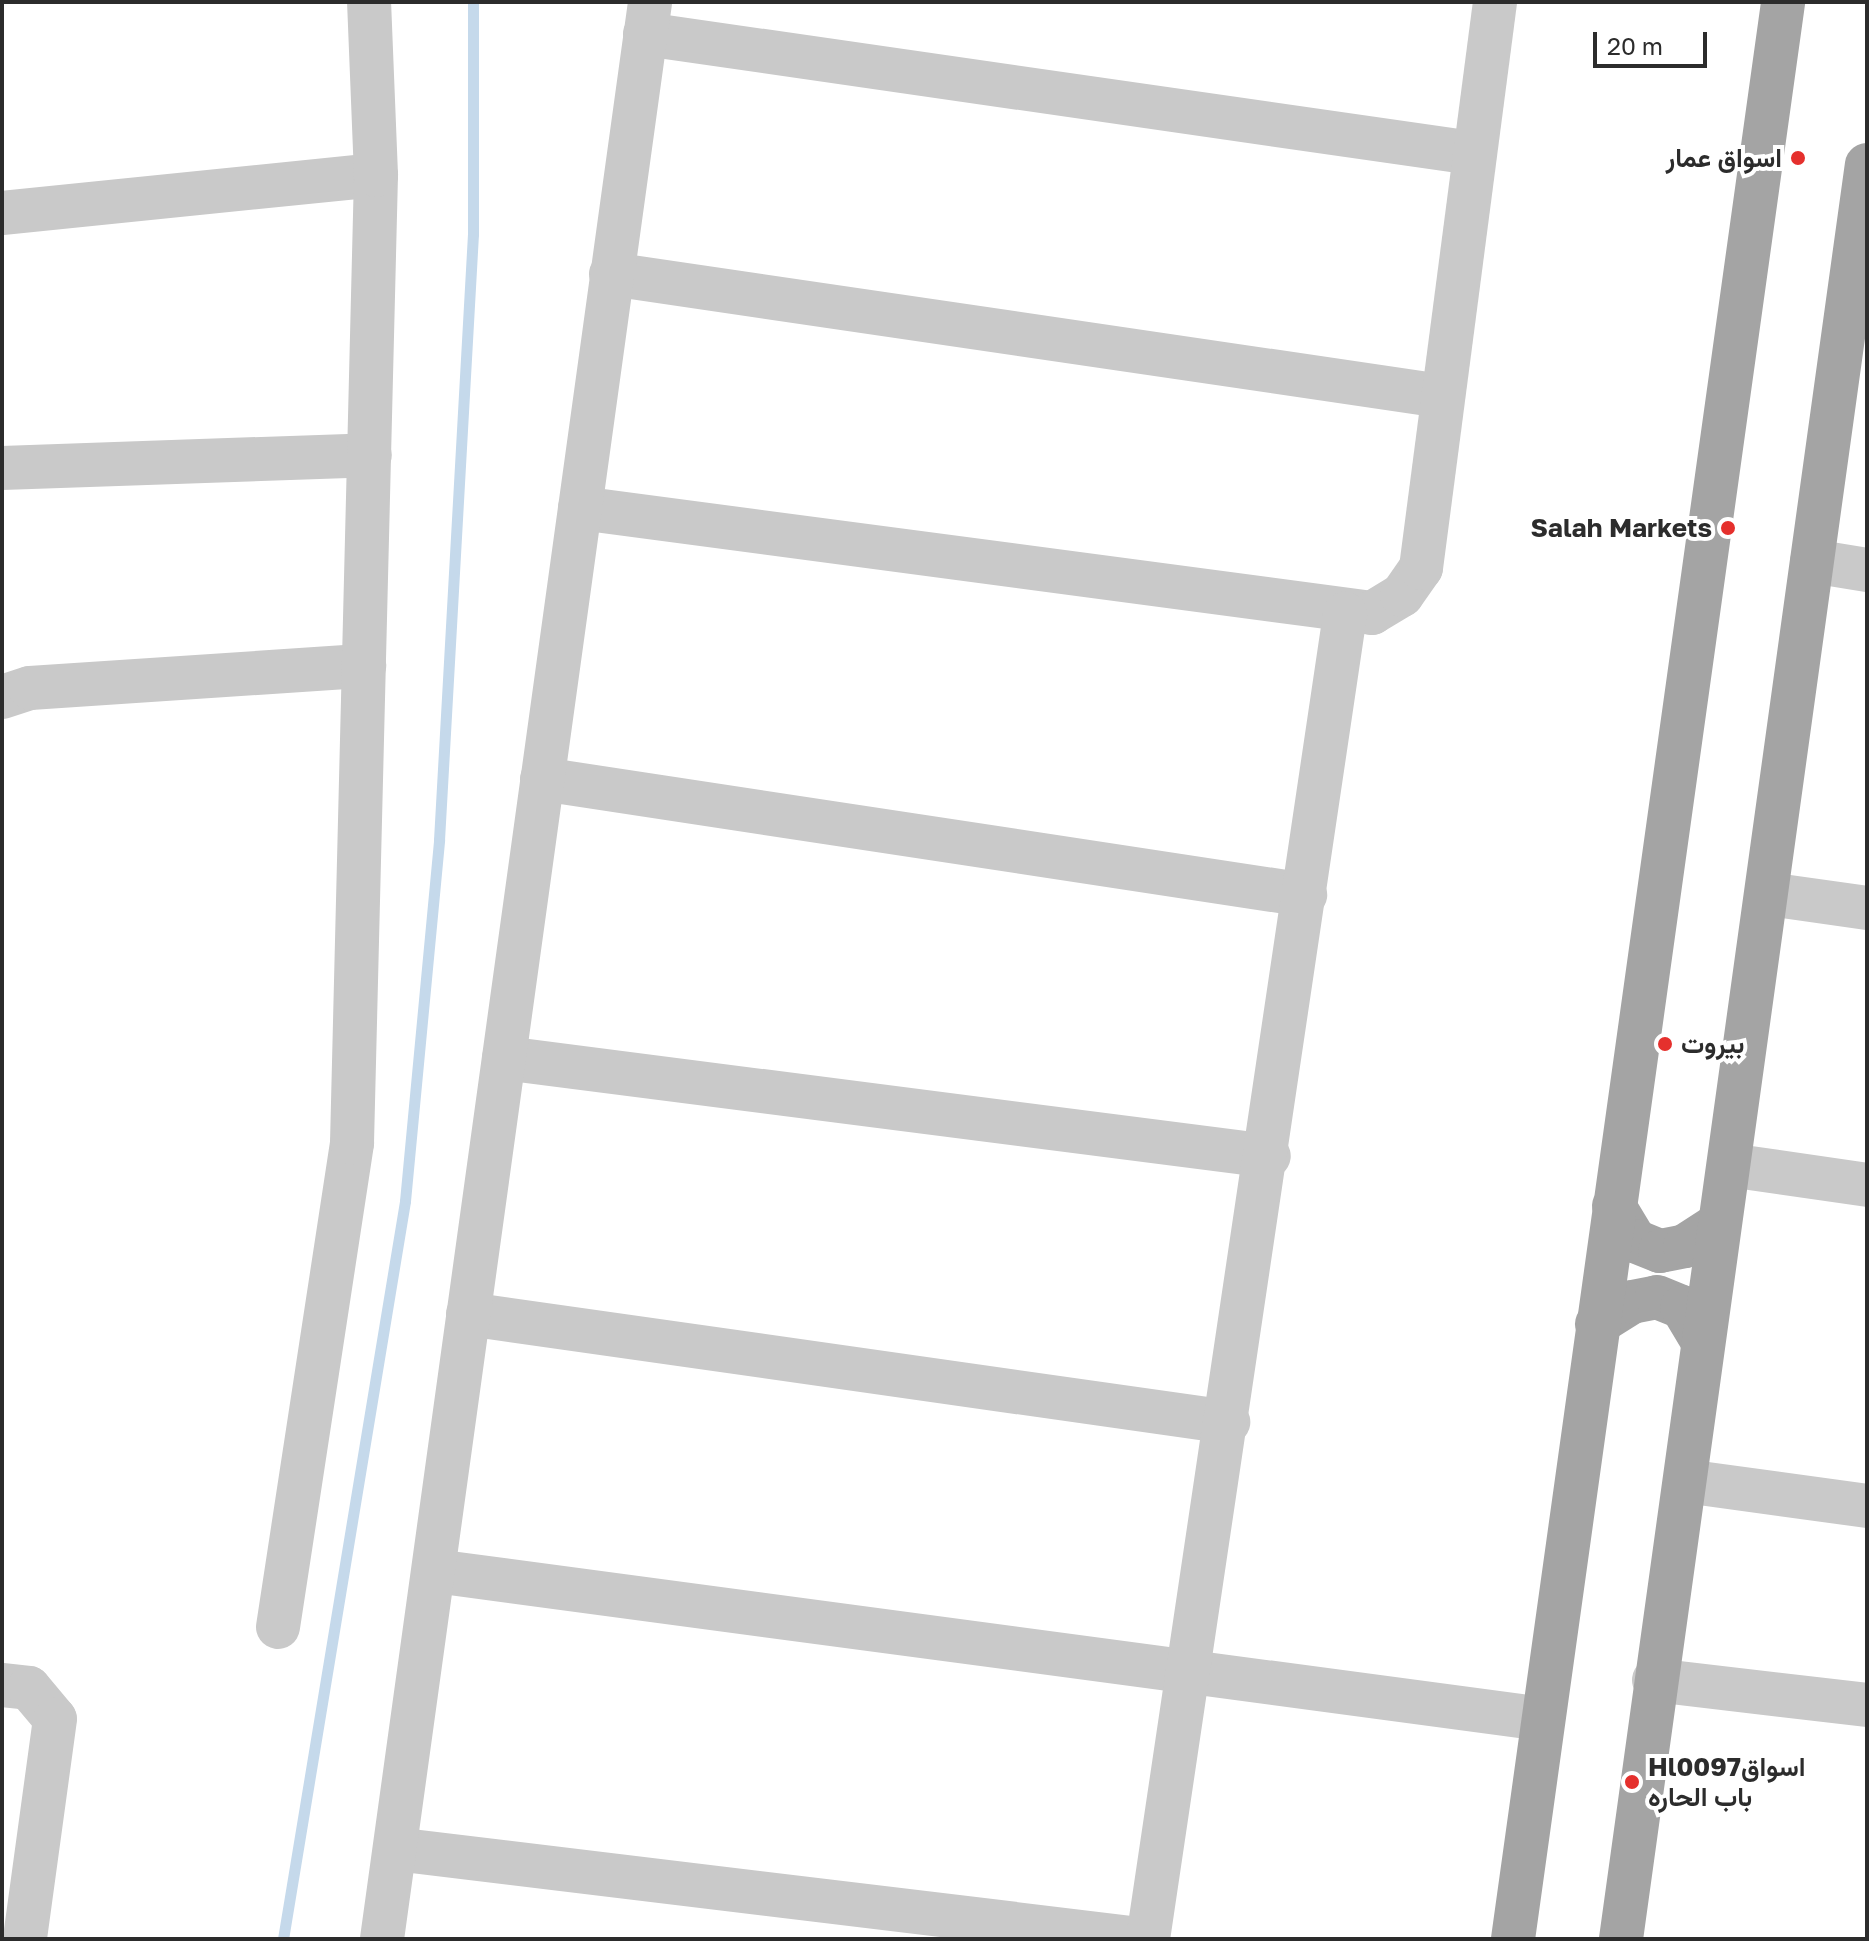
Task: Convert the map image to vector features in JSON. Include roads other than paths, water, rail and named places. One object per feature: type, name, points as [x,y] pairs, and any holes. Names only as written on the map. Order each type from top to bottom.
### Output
[{"type":"main road","points":[[1513,1939],[1783,2]]},
{"type":"main road","points":[[1621,1939],[1654,1680],[1768,894],[1812,561],[1857,309],[1867,165]]},
{"type":"main road","points":[[1614,1206],[1635,1241],[1660,1251],[1685,1246],[1719,1224]]},
{"type":"main road","points":[[1597,1324],[1632,1302],[1657,1297],[1682,1307],[1703,1342]]},
{"type":"street","points":[[278,1627],[352,1143],[376,175],[369,2]]},
{"type":"street","points":[[580,508],[1345,614],[1382,607],[1421,568],[1472,153],[1495,2]]},
{"type":"street","points":[[382,1939],[648,18],[1472,153]]},
{"type":"street","points":[[2,213],[376,175]]},
{"type":"street","points":[[611,274],[1441,396]]},
{"type":"street","points":[[2,468],[370,455]]},
{"type":"street","points":[[1812,561],[1867,570]]},
{"type":"street","points":[[1148,1939],[1269,1156],[1345,614]]},
{"type":"street","points":[[2,697],[30,688],[364,666]]},
{"type":"street","points":[[542,779],[1305,895]]},
{"type":"street","points":[[1768,894],[1867,908]]},
{"type":"street","points":[[504,1058],[1269,1156]]},
{"type":"street","points":[[1729,1165],[1867,1185]]},
{"type":"street","points":[[468,1314],[1228,1422]]},
{"type":"street","points":[[1685,1481],[1867,1506]]},
{"type":"street","points":[[435,1571],[1542,1719]]},
{"type":"street","points":[[1654,1680],[1867,1705]]},
{"type":"street","points":[[2,1685],[29,1688],[55,1719],[25,1939]]},
{"type":"street","points":[[395,1849],[1140,1939]]},
{"type":"waterway","points":[[283,1939],[405,1201],[439,840],[473,234],[473,2]]},
{"type":"place","name":"اسواق عمار","points":[[1798,158]]},
{"type":"place","name":"Salah Markets","points":[[1728,528]]},
{"type":"place","name":"بيروت","points":[[1665,1044]]},
{"type":"place","name":"Hl0097اسواق باب الحاره","points":[[1632,1782]]}]
